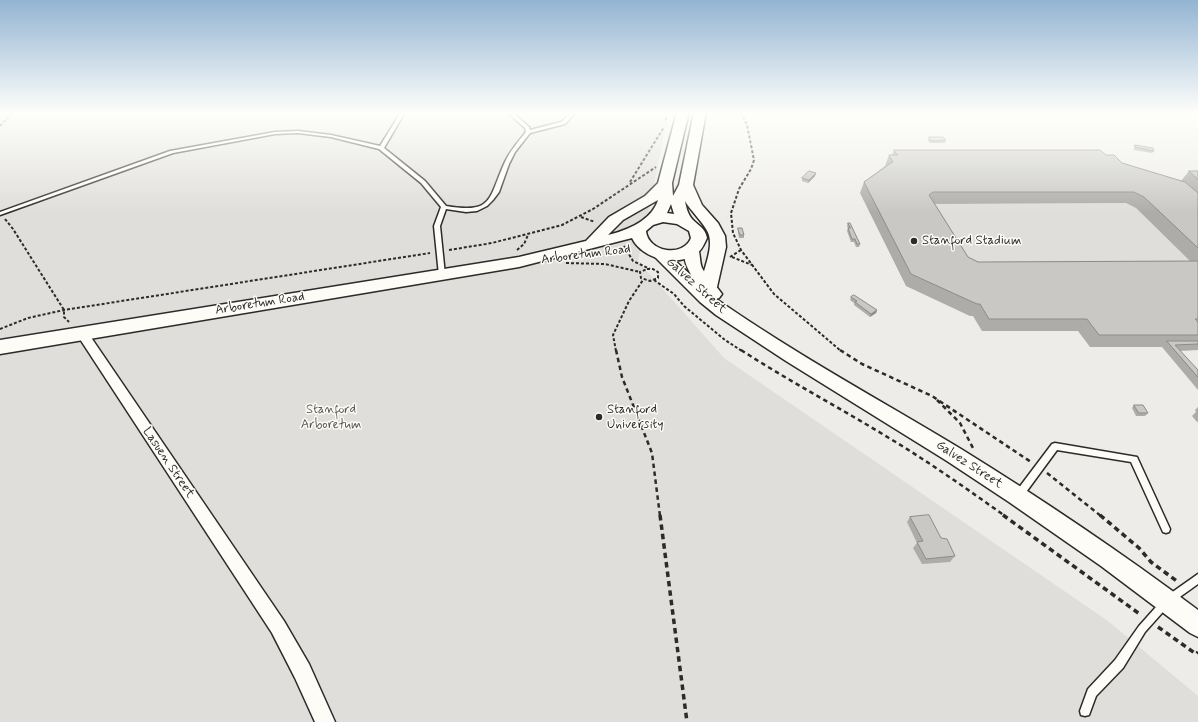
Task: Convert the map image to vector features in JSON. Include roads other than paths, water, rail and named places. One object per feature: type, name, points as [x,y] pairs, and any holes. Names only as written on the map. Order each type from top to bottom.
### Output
[{"type":"main road","points":[[655,219],[663,207],[666,198],[665,183],[675,146]]},
{"type":"main road","points":[[686,221],[670,218],[655,219],[645,224],[638,230],[639,237],[641,241],[655,252],[672,255],[692,250],[696,246],[699,238],[693,227],[686,221],[679,209],[678,200],[686,185],[693,146]]},
{"type":"main road","points":[[592,243],[600,237],[607,226],[618,217],[656,196],[665,183]]},
{"type":"main road","points":[[686,185],[695,206],[714,228],[718,239],[717,250],[710,272],[709,287]]},
{"type":"main road","name":"Arboretum Road","points":[[0,348],[82,333],[519,262],[620,237],[638,230]]},
{"type":"main road","name":"Arboretum Road","points":[[519,262],[536,261],[619,248],[655,252]]},
{"type":"street","name":"Galvez Street","points":[[692,250],[691,254],[693,265],[733,318]]},
{"type":"street","name":"Galvez Street","points":[[655,252],[676,268],[707,300],[733,318],[768,342],[887,413],[1018,497],[1096,549],[1198,625]]},
{"type":"street","name":"Lasuen Street","points":[[82,333],[278,627],[302,671],[325,722]]},
{"type":"lane","points":[[2,214],[172,152],[201,146]]},
{"type":"lane","points":[[371,146],[381,148],[423,182],[444,207],[466,210],[479,209],[488,205],[493,198],[511,155],[518,146]]},
{"type":"lane","points":[[442,275],[437,226],[444,207]]},
{"type":"lane","points":[[1018,497],[1026,484],[1044,464],[1055,446],[1134,459],[1166,529]]},
{"type":"lane","points":[[1085,711],[1092,693],[1120,664],[1142,629],[1167,601],[1198,578]]},
{"type":"place","name":"Stanford Stadium","points":[[914,241]]},
{"type":"place","name":"Stanford University","points":[[599,417]]},
{"type":"park label","name":"Stanford Arboretum","points":[[331,418]]}]
